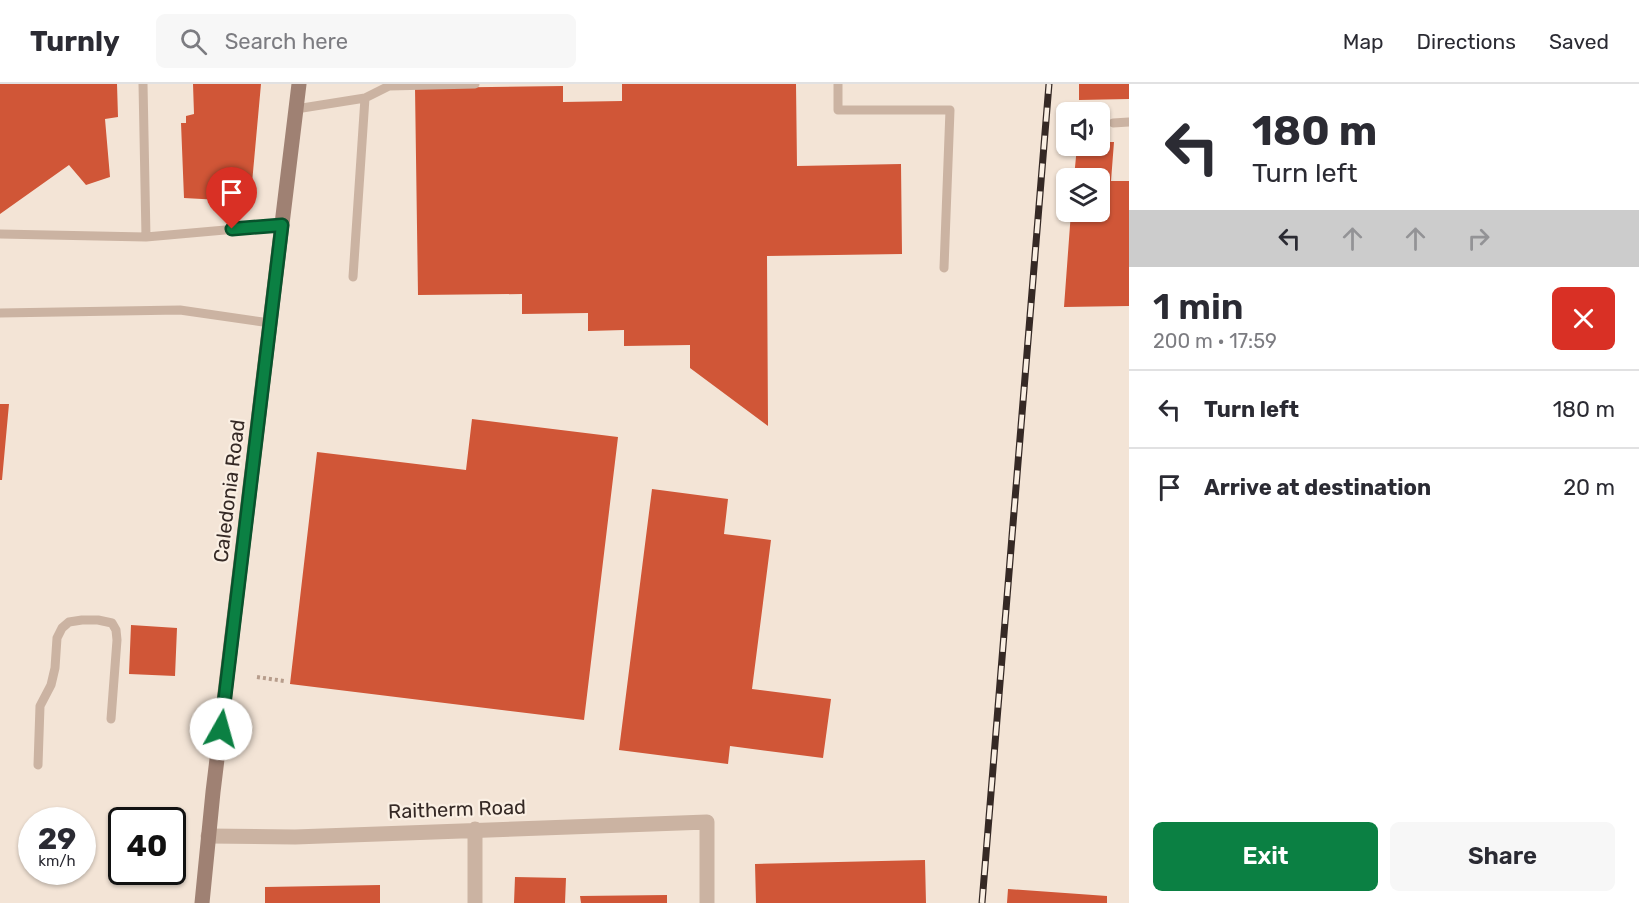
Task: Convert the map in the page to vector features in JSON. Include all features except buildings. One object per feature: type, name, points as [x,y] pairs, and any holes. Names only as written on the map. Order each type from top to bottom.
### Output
[{"type":"street","name":"Caledonia Road","points":[[202,903],[208,836],[299,84]]},
{"type":"street","name":"Raitherm Road","points":[[208,836],[295,837],[707,822],[707,903]]},
{"type":"street","points":[[475,829],[475,903]]},
{"type":"lane","points":[[143,84],[146,237]]},
{"type":"lane","points":[[296,109],[365,98],[389,86],[475,84]]},
{"type":"lane","points":[[838,84],[838,110],[950,110],[944,268]]},
{"type":"lane","points":[[353,278],[365,98]]},
{"type":"lane","points":[[1113,123],[1129,123]]},
{"type":"lane","points":[[0,234],[146,237],[282,225]]},
{"type":"lane","points":[[0,313],[180,310],[270,323]]},
{"type":"lane","points":[[38,765],[40,706],[51,685],[55,668],[57,638],[62,628],[69,622],[98,620],[111,623],[116,630],[111,719]]},
{"type":"path","points":[[257,677],[284,681]]},
{"type":"railway","points":[[982,903],[1049,84]]},
{"type":"route","points":[[221,729],[282,225],[232,229]]}]
